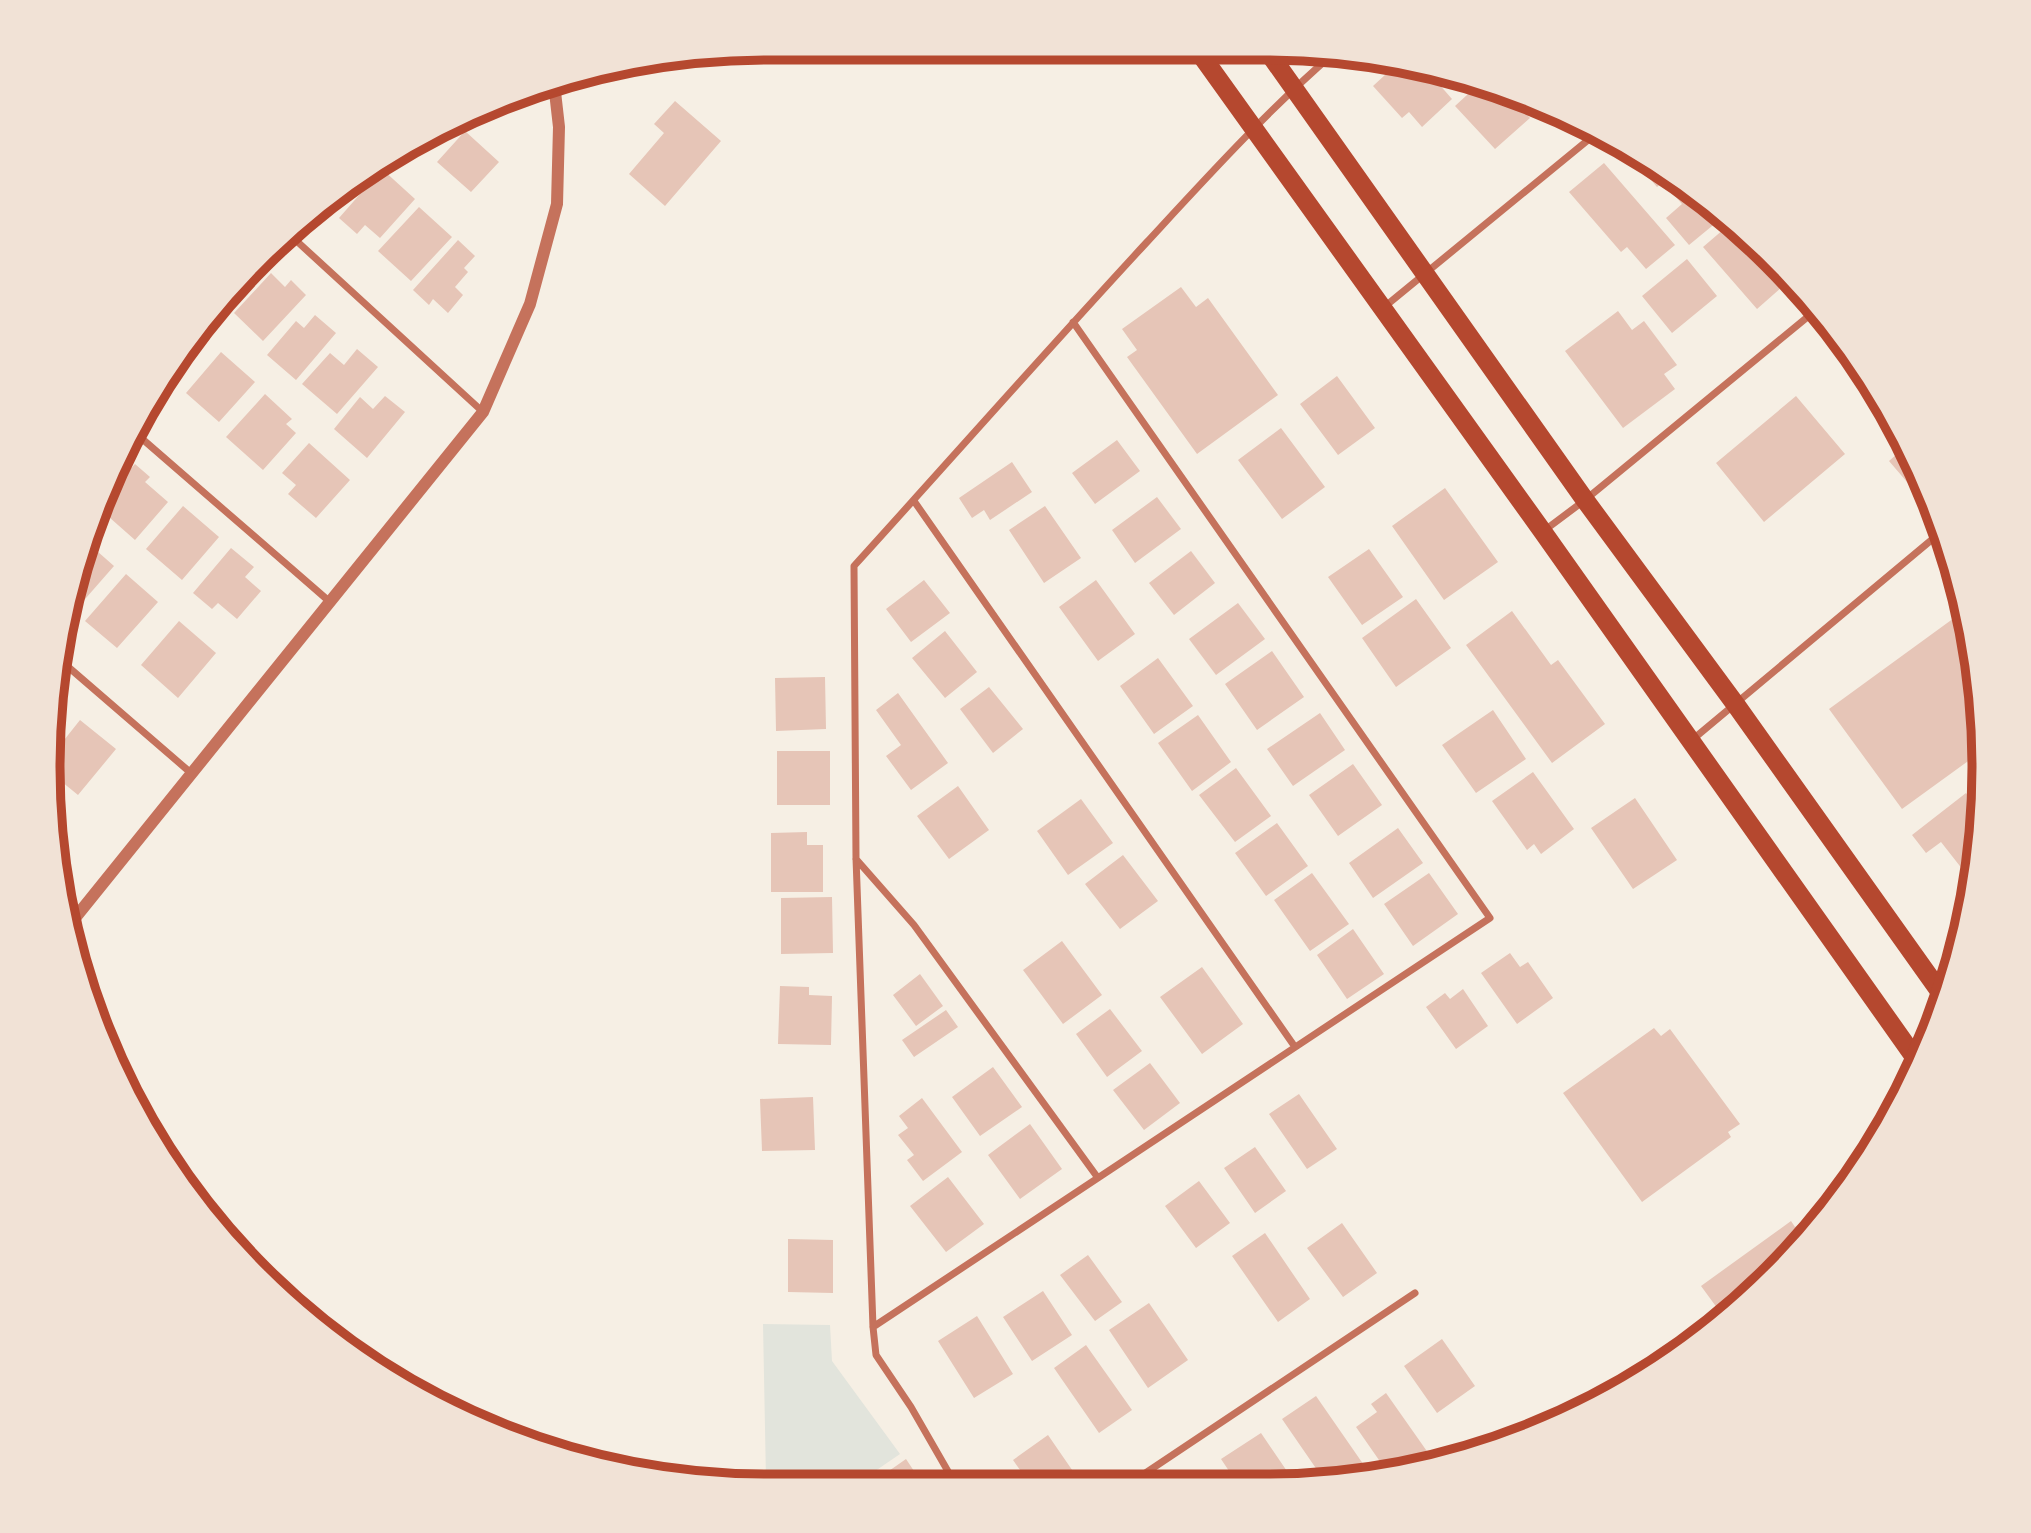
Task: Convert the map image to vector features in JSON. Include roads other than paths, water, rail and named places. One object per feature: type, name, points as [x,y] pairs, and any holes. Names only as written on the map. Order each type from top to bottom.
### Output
[{"type":"highway","points":[[1205,60],[1911,1052]]},
{"type":"highway","points":[[1274,60],[1585,500],[1736,705],[1936,986]]},
{"type":"street","points":[[950,1474],[911,1407],[876,1354],[873,1327],[856,858],[854,566],[1253,127],[1323,62]]},
{"type":"street","points":[[76,917],[483,412],[530,304],[557,204],[559,127],[555,92]]},
{"type":"street","points":[[1382,309],[1590,139]]},
{"type":"street","points":[[295,240],[483,412]]},
{"type":"street","points":[[1542,532],[1585,500],[1809,316]]},
{"type":"street","points":[[873,1327],[1490,918],[1073,322]]},
{"type":"street","points":[[141,438],[331,602]]},
{"type":"street","points":[[914,501],[1295,1047]]},
{"type":"street","points":[[1691,741],[1934,538]]},
{"type":"street","points":[[67,666],[191,773]]},
{"type":"street","points":[[856,858],[914,925],[1098,1178]]},
{"type":"street","points":[[1144,1474],[1415,1293]]}]
